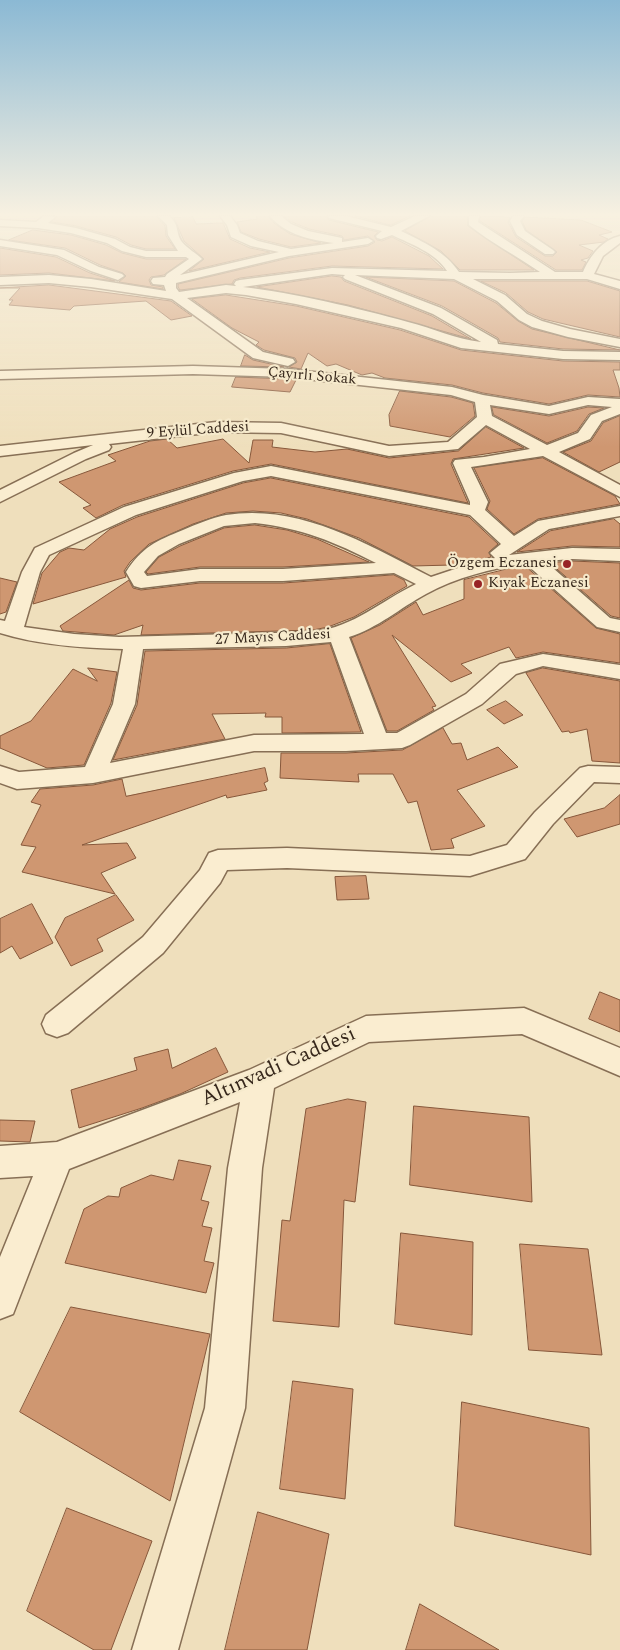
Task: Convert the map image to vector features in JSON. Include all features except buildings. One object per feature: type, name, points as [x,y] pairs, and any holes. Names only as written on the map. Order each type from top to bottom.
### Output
[{"type":"street","points":[[156,293],[176,296],[197,293]]},
{"type":"street","points":[[174,293],[258,355],[381,384]]},
{"type":"street","points":[[251,293],[296,300],[405,325],[461,344],[563,355],[620,356]]},
{"type":"street","points":[[392,293],[437,311],[500,348]]},
{"type":"street","points":[[492,293],[502,298],[523,317],[537,324],[568,333],[620,343]]},
{"type":"street","name":"Çayırlı Sokak","points":[[0,375],[193,370],[287,372],[452,392],[549,410],[588,401],[620,403]]},
{"type":"street","points":[[482,399],[485,418],[620,492]]},
{"type":"street","points":[[476,511],[479,502],[461,462],[484,462],[547,451],[584,436],[596,418],[620,409]]},
{"type":"street","name":"9 Eylül Caddesi","points":[[0,451],[216,427],[281,428],[389,451],[452,446],[485,418]]},
{"type":"street","points":[[0,497],[80,456],[131,436]]},
{"type":"street","points":[[6,629],[41,552],[130,511],[240,477],[271,471],[476,511],[512,544]]},
{"type":"street","points":[[478,566],[544,525],[620,511]]},
{"type":"street","points":[[397,567],[283,575],[200,575],[141,582],[135,572],[142,559],[162,545],[226,520],[255,518],[285,520],[321,532],[360,548],[397,567],[430,584]]},
{"type":"street","name":"27 Mayıs Caddesi","points":[[6,629],[89,642],[134,644],[287,640],[338,634],[361,625],[430,584],[478,566],[586,552],[620,554]]},
{"type":"street","points":[[530,558],[604,623],[620,626]]},
{"type":"street","points":[[338,634],[378,742]]},
{"type":"street","points":[[94,775],[124,704],[134,644]]},
{"type":"street","points":[[0,774],[17,781],[94,775],[254,743],[378,742],[402,740],[474,699],[508,669],[543,660],[620,672]]},
{"type":"street","points":[[57,1024],[153,945],[211,876],[218,860],[287,858],[470,866],[516,852],[544,818],[588,774],[620,775]]},
{"type":"street","name":"Altınvadi Caddesi","points":[[0,1162],[57,1158],[260,1080],[366,1029],[524,1021],[620,1062]]},
{"type":"street","points":[[155,1650],[225,1408],[245,1168],[260,1080]]},
{"type":"street","points":[[0,1301],[57,1158]]},
{"type":"place","name":"Özgem Eczanesi","points":[[567,564]]},
{"type":"place","name":"Kıyak Eczanesi","points":[[478,584]]}]
